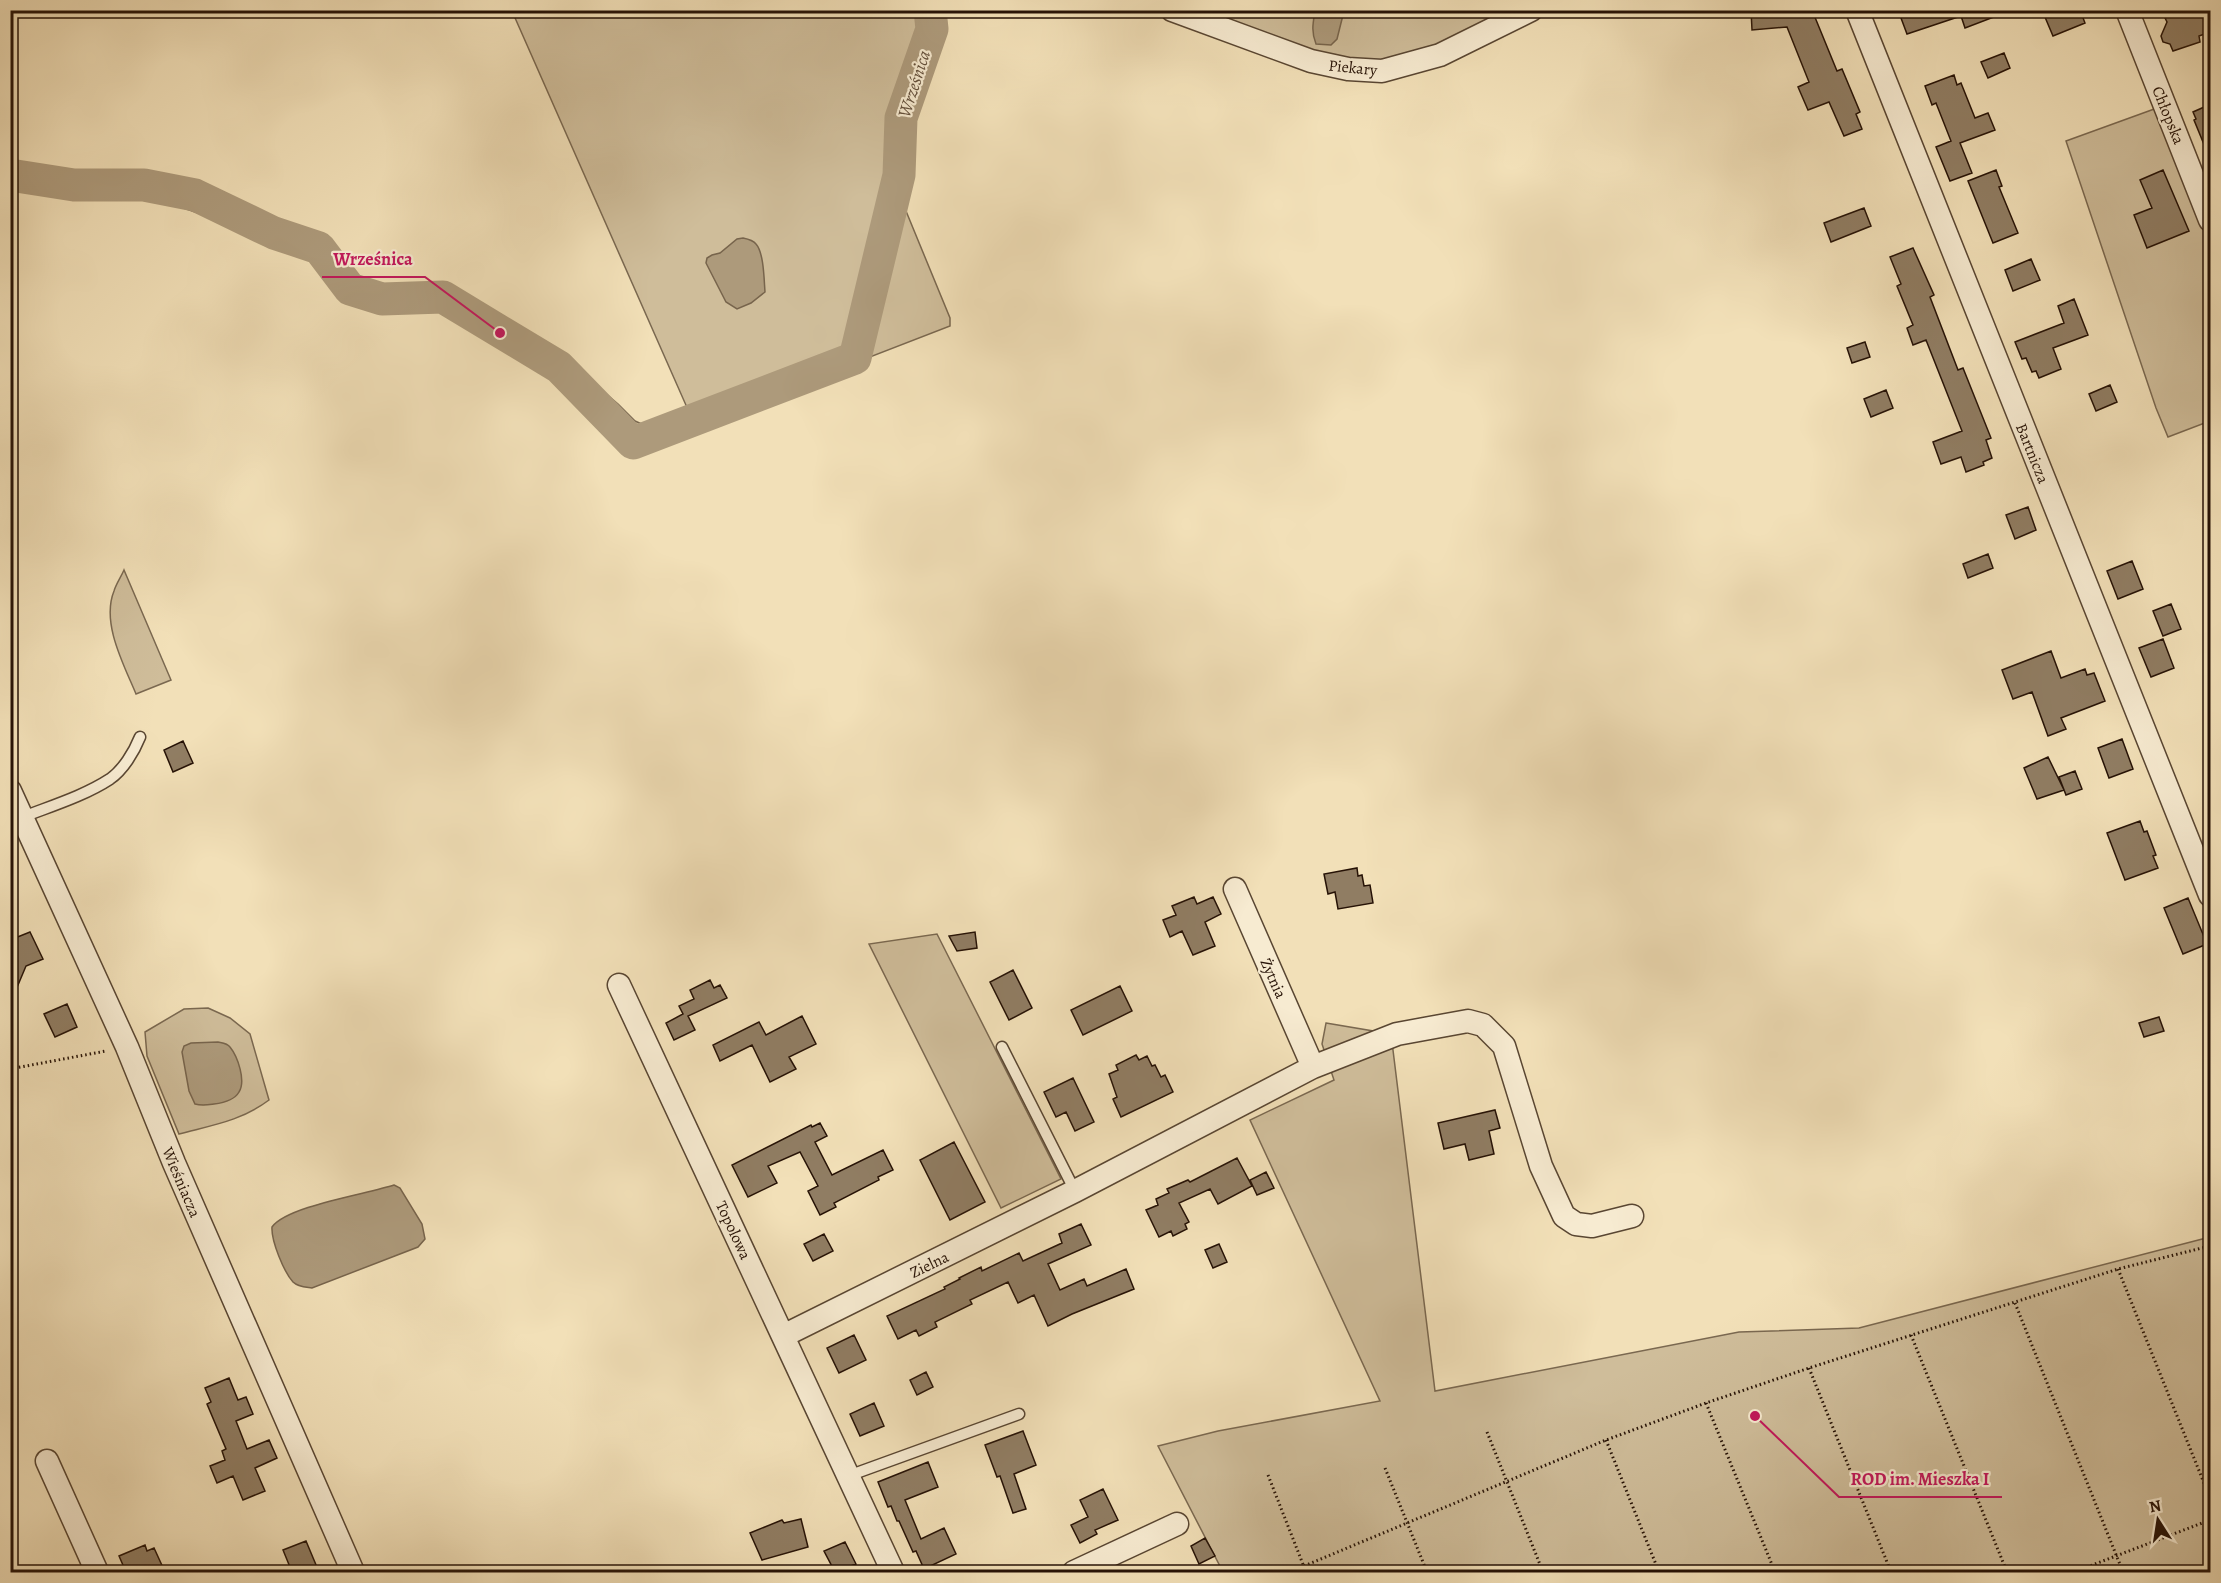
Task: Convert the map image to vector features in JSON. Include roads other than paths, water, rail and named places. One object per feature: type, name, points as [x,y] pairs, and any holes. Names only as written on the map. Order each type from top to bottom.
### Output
[{"type":"street","name":"Piekary","points":[[1172,10],[1311,61],[1348,69],[1382,71],[1440,55],[1531,10]]},
{"type":"street","name":"Bartnicza","points":[[1857,10],[2211,895]]},
{"type":"street","name":"Chłopska","points":[[2127,10],[2211,220]]},
{"type":"street","name":"Wieśniacza","points":[[10,791],[127,1047],[178,1173],[353,1572]]},
{"type":"street","name":"Żytnia","points":[[1235,890],[1313,1067]]},
{"type":"street","name":"Topolowa","points":[[619,985],[893,1572]]},
{"type":"street","name":"Zielna","points":[[783,1336],[1075,1191],[1313,1067],[1397,1034],[1433,1026],[1475,1022],[1494,1034],[1504,1046],[1541,1166],[1564,1216],[1576,1224],[1592,1226],[1632,1216]]},
{"type":"street","points":[[47,1461],[97,1572]]},
{"type":"street","points":[[1074,1572],[1177,1524]]},
{"type":"lane","points":[[23,817],[76,796],[110,779],[123,766],[140,737]]},
{"type":"lane","points":[[1002,1047],[1075,1191]]},
{"type":"lane","points":[[848,1476],[1019,1414]]},
{"type":"waterway","name":"Wrześnica","points":[[10,175],[74,185],[144,185],[195,195],[274,233],[319,248],[350,289],[382,299],[443,297],[559,367],[633,443],[855,358],[899,175],[901,118],[932,29],[930,10]]},
{"type":"place","name":"Wrześnica","points":[[500,333]]},
{"type":"place","name":"ROD im. Mieszka I","points":[[1755,1416]]}]
